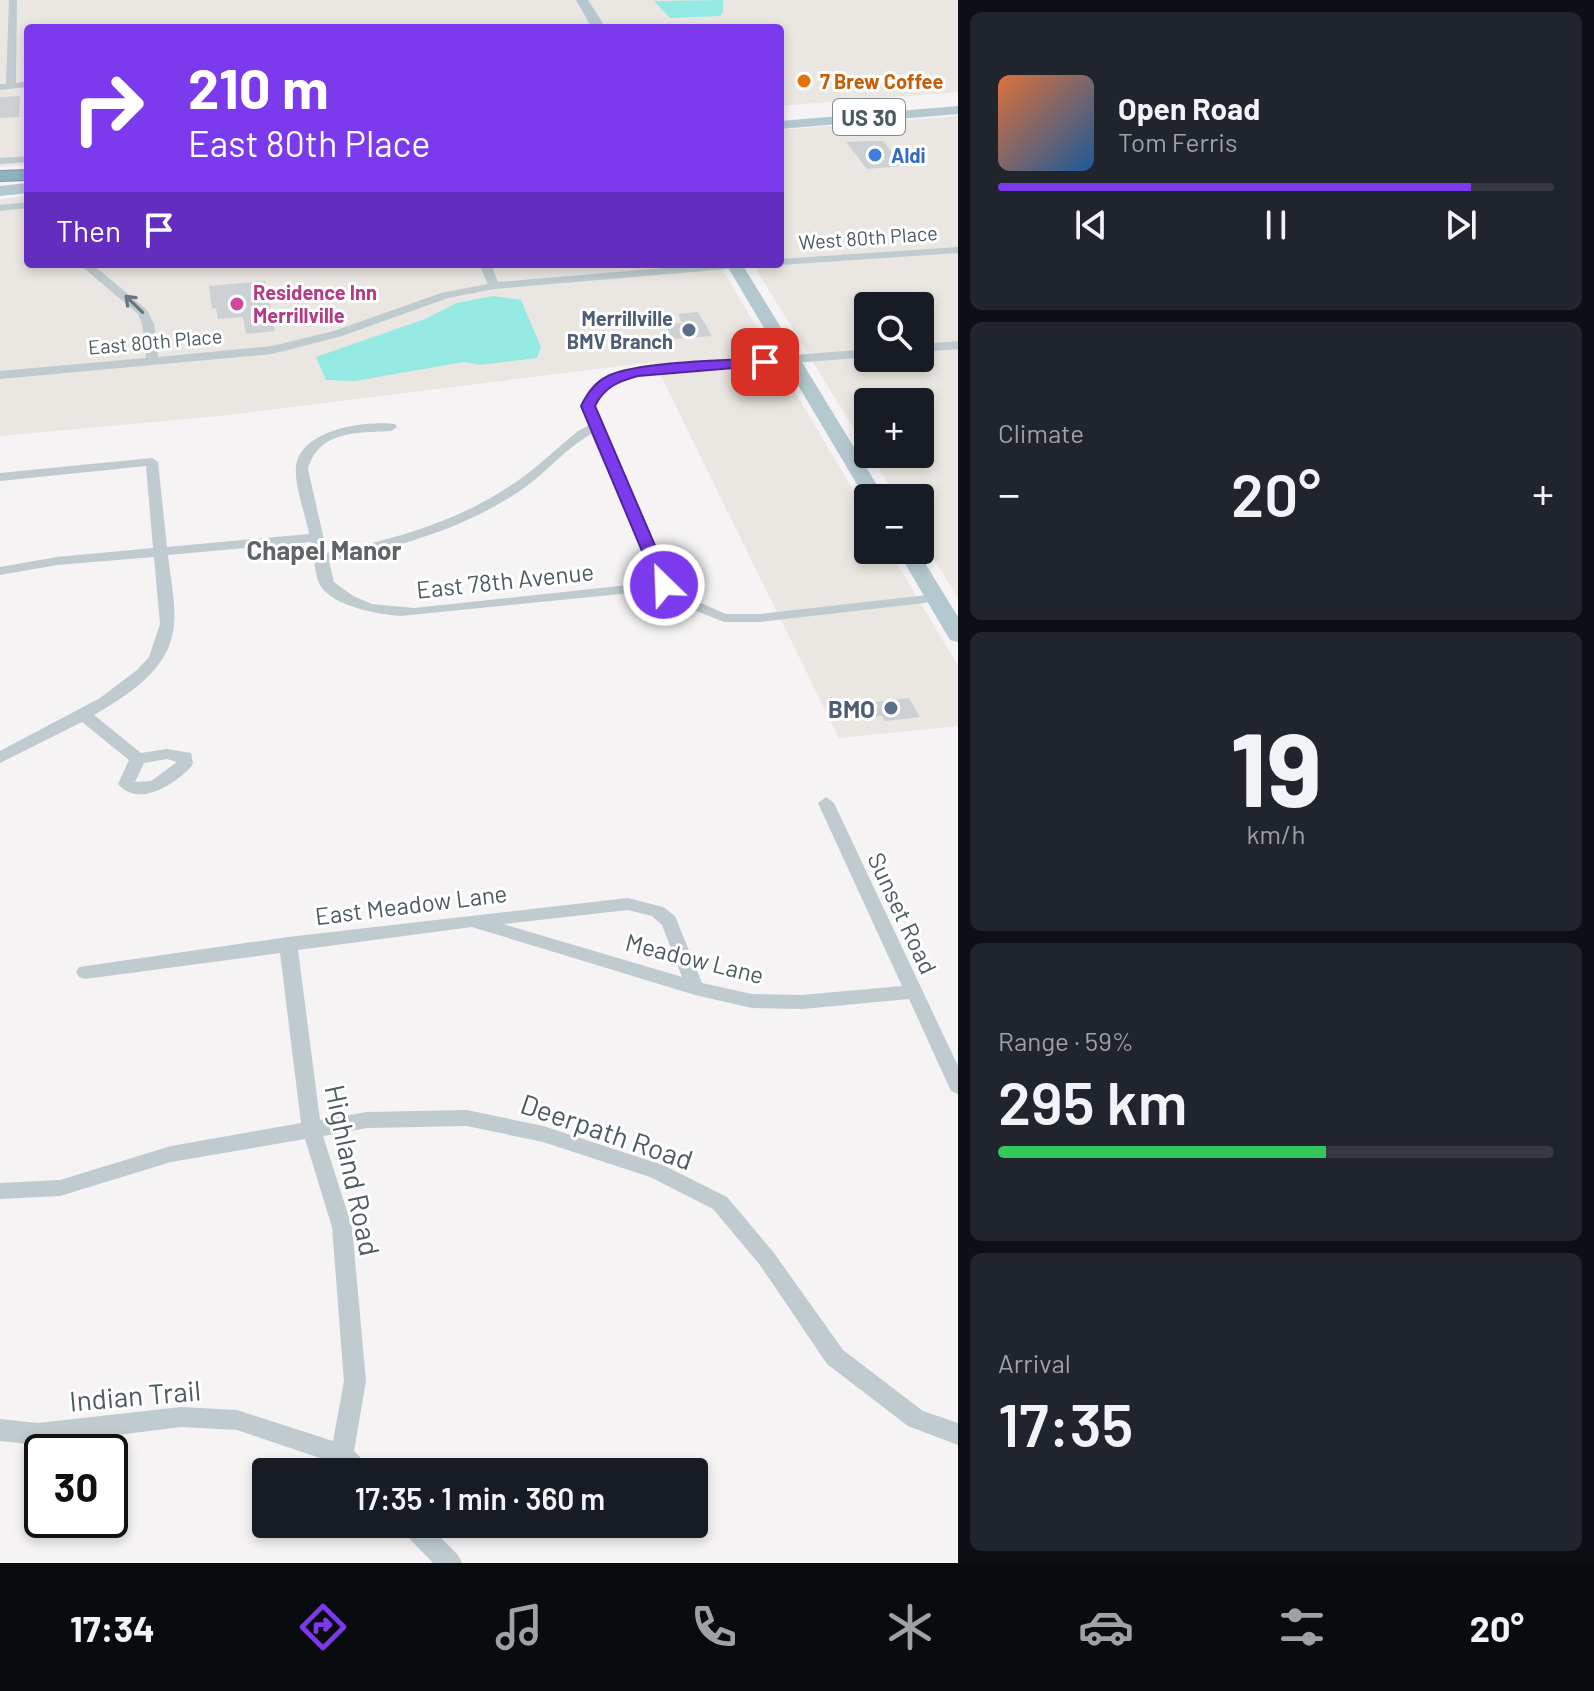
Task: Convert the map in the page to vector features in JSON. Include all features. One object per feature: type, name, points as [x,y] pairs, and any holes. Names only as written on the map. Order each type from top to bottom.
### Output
[{"type":"highway","points":[[0,178],[24,176]]},
{"type":"main road","points":[[569,0],[584,24]]},
{"type":"main road","points":[[582,0],[597,24]]},
{"type":"main road","name":"US 30","points":[[784,113],[958,99]]},
{"type":"main road","name":"US 30","points":[[784,125],[958,110]]},
{"type":"main road","points":[[0,191],[24,188]]},
{"type":"main road","points":[[741,268],[867,484]]},
{"type":"main road","points":[[915,564],[958,635]]},
{"type":"street","points":[[0,9],[12,4],[6,86]]},
{"type":"street","points":[[0,161],[24,159]]},
{"type":"street","points":[[0,208],[24,205]]},
{"type":"street","name":"West 80th Place","points":[[784,262],[958,250]]},
{"type":"street","points":[[90,268],[143,312],[148,324],[152,361]]},
{"type":"street","points":[[487,268],[494,286]]},
{"type":"street","name":"East 80th Place","points":[[0,375],[261,351],[298,345],[361,326],[422,302],[494,286],[694,268]]},
{"type":"street","points":[[934,347],[958,345]]},
{"type":"street","points":[[854,354],[638,372],[614,378],[595,391],[588,406],[664,585],[689,603],[724,618],[760,618],[936,598]]},
{"type":"street","name":"East 78th Avenue","points":[[391,427],[332,435],[309,448],[303,458],[302,469],[315,538],[327,584],[351,603],[379,611],[414,612],[664,585]]},
{"type":"street","points":[[320,559],[359,552],[484,507],[513,490],[582,434],[595,428]]},
{"type":"street","points":[[0,477],[152,462],[167,624],[162,647],[133,683],[0,758]]},
{"type":"street","points":[[0,571],[57,561],[315,538]]},
{"type":"street","points":[[81,713],[138,759]]},
{"type":"street","name":"Sunset Road","points":[[826,803],[958,1086]]},
{"type":"street","name":"East Meadow Lane","points":[[85,972],[470,921],[628,904],[657,911],[669,921],[695,988]]},
{"type":"street","name":"Meadow Lane","points":[[470,921],[695,988],[752,1001],[802,1002],[913,992]]},
{"type":"street","name":"Highland Road","points":[[288,944],[311,1128],[342,1227],[355,1381],[342,1455]]},
{"type":"street","name":"Deerpath Road","points":[[0,1191],[60,1188],[171,1154],[367,1120],[467,1118],[543,1134],[656,1171],[720,1203],[767,1259],[835,1357],[916,1419],[958,1434]]},
{"type":"street","name":"Indian Trail","points":[[0,1430],[38,1434],[181,1417],[237,1420],[345,1458]]},
{"type":"street","points":[[425,1538],[450,1563]]},
{"type":"shaded area","points":[[0,0],[958,0],[958,92],[784,106],[784,24],[24,24],[24,165],[0,167]]},
{"type":"shaded area","points":[[958,116],[958,598],[934,559],[934,484],[888,484],[879,468],[934,468],[934,388],[854,388],[854,429],[755,268],[784,268],[784,130]]},
{"type":"shaded area","points":[[24,196],[24,268],[721,268],[854,491],[854,564],[897,564],[958,666],[958,726],[839,738],[654,362],[219,416],[0,436],[0,199]]},
{"type":"water","points":[[723,0],[720,16],[670,18],[654,1]]},
{"type":"water","points":[[493,296],[521,300],[541,347],[537,358],[480,365],[464,362],[355,381],[326,380],[316,357],[425,319],[457,303]]},
{"type":"building","points":[[20,96],[19,117],[0,118],[0,97]]},
{"type":"building","name":"Aldi","points":[[883,141],[903,166],[867,169],[846,142]]},
{"type":"building","name":"Residence Inn Merrillville","points":[[265,281],[275,331],[246,334],[243,317],[218,319],[216,308],[212,309],[209,286]]},
{"type":"building","name":"Merrillville BMV Branch","points":[[698,312],[712,336],[672,339],[666,324],[682,323],[678,314]]},
{"type":"building","name":"BMO","points":[[909,698],[920,717],[885,721],[882,716],[861,719],[857,710],[878,707],[875,702]]},
{"type":"place","name":"7 Brew Coffee","points":[[804,81]]},
{"type":"place","name":"Aldi","points":[[875,155]]},
{"type":"place","name":"Residence Inn Merrillville","points":[[237,304]]},
{"type":"place","name":"Merrillville BMV Branch","points":[[689,330]]},
{"type":"place","name":"BMO","points":[[891,708]]},
{"type":"district","name":"Chapel Manor","points":[[324,549]]},
{"type":"route","points":[[664,585],[588,406],[595,391],[614,378],[638,372],[765,362]]}]
